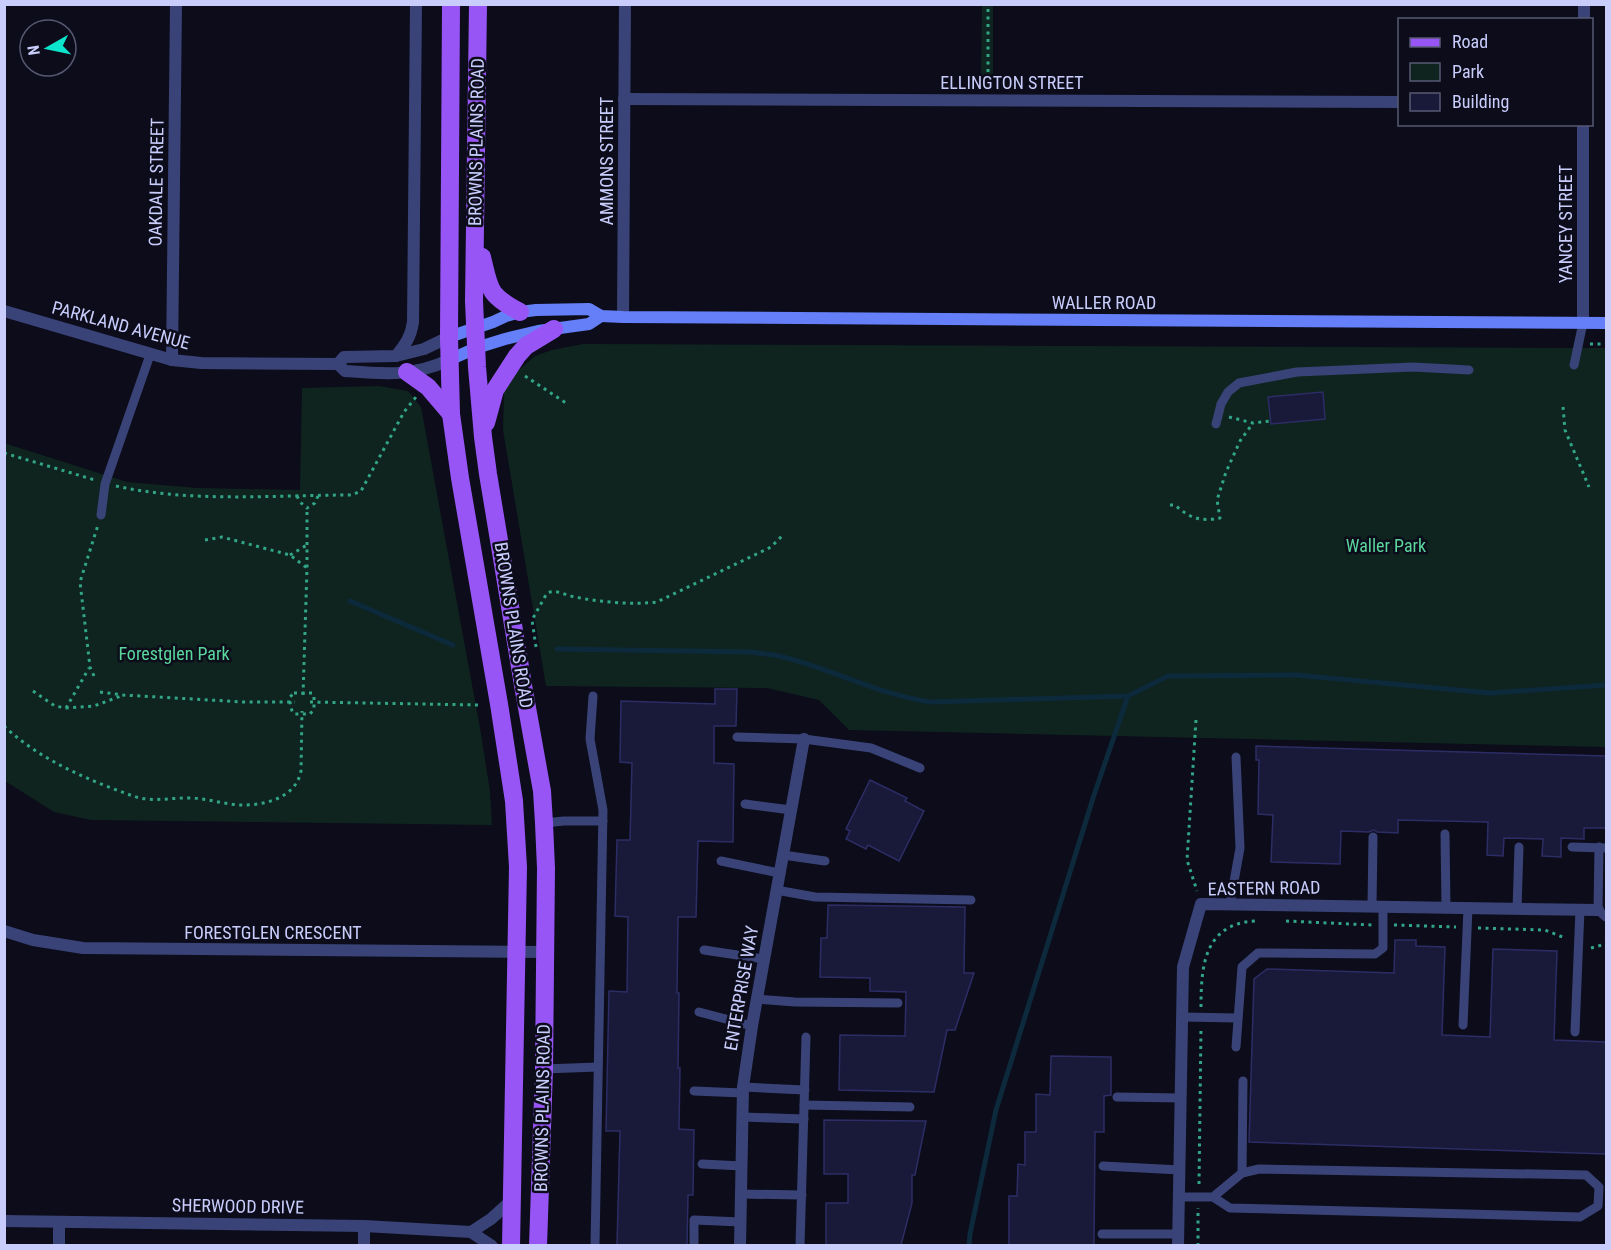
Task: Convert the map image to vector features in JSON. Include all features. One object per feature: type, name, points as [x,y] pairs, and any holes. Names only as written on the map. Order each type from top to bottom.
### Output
[{"type":"main road","name":"BROWNS PLAINS ROAD","points":[[451,4],[448,337],[451,414],[514,801],[518,867],[511,1245]]},
{"type":"main road","name":"BROWNS PLAINS ROAD","points":[[478,4],[475,328],[483,436],[542,791],[544,823],[546,868],[544,1069],[538,1245]]},
{"type":"main road","points":[[475,232],[493,293],[503,303],[520,312]]},
{"type":"main road","points":[[483,436],[495,390],[510,365],[526,346],[554,329]]},
{"type":"main road","points":[[407,372],[428,387],[451,414]]},
{"type":"street","name":"OAKDALE STREET","points":[[172,360],[176,4]]},
{"type":"street","points":[[396,356],[408,342],[413,322],[416,4]]},
{"type":"street","name":"AMMONS STREET","points":[[623,317],[625,4]]},
{"type":"street","name":"ELLINGTON STREET","points":[[624,99],[1398,102]]},
{"type":"street","name":"YANCEY STREET","points":[[1583,126],[1583,323]]},
{"type":"street","name":"WALLER ROAD","points":[[448,337],[520,312],[590,309],[601,316],[623,317],[1606,323]]},
{"type":"street","name":"PARKLAND AVENUE","points":[[4,311],[172,360],[201,363],[338,364],[345,371],[387,373],[425,370],[449,360]]},
{"type":"street","name":"WALLER ROAD","points":[[449,360],[476,348],[522,334],[589,324],[601,316]]},
{"type":"street","name":"PARKLAND AVENUE","points":[[338,364],[344,357],[396,356],[424,349],[448,337]]},
{"type":"street","name":"ENTERPRISE WAY","points":[[740,1245],[743,1090],[752,1026],[804,739]]},
{"type":"street","name":"EASTERN ROAD","points":[[1178,1240],[1183,967],[1202,904],[1580,909],[1602,913]]},
{"type":"street","name":"FORESTGLEN CRESCENT","points":[[4,931],[33,940],[83,948],[544,952]]},
{"type":"street","points":[[471,1232],[491,1219],[512,1200]]},
{"type":"street","name":"SHERWOOD DRIVE","points":[[4,1221],[364,1226],[471,1232],[492,1245]]},
{"type":"street","points":[[58,1245],[59,1222]]},
{"type":"street","points":[[364,1226],[364,1245]]},
{"type":"lane","points":[[1574,365],[1583,323]]},
{"type":"lane","points":[[101,515],[105,483],[150,355]]},
{"type":"lane","points":[[1216,424],[1227,392],[1239,383],[1296,372],[1413,367],[1469,370]]},
{"type":"lane","points":[[593,696],[590,739],[603,810],[595,1245]]},
{"type":"lane","points":[[736,737],[804,739],[871,748],[920,768]]},
{"type":"lane","points":[[1230,904],[1240,848],[1236,758]]},
{"type":"lane","points":[[745,804],[791,810]]},
{"type":"lane","points":[[544,823],[603,821]]},
{"type":"lane","points":[[1445,834],[1446,908]]},
{"type":"lane","points":[[1236,1047],[1242,967],[1258,952],[1375,954],[1383,948],[1383,925],[1378,906],[1373,837]]},
{"type":"lane","points":[[1518,909],[1519,847]]},
{"type":"lane","points":[[1572,847],[1603,848],[1602,913]]},
{"type":"lane","points":[[783,855],[825,861]]},
{"type":"lane","points":[[722,861],[779,873]]},
{"type":"lane","points":[[776,891],[815,897],[971,900]]},
{"type":"lane","points":[[1463,1025],[1468,908]]},
{"type":"lane","points":[[1575,1032],[1580,909]]},
{"type":"lane","points":[[704,950],[764,959]]},
{"type":"lane","points":[[757,999],[795,1002],[898,1003]]},
{"type":"lane","points":[[699,1012],[752,1026]]},
{"type":"lane","points":[[1182,1017],[1237,1018]]},
{"type":"lane","points":[[800,1245],[806,1037]]},
{"type":"lane","points":[[544,1069],[598,1067]]},
{"type":"lane","points":[[1242,1173],[1243,1081]]},
{"type":"lane","points":[[694,1091],[805,1090]]},
{"type":"lane","points":[[1117,1096],[1181,1098]]},
{"type":"lane","points":[[804,1105],[910,1107]]},
{"type":"lane","points":[[743,1118],[804,1119]]},
{"type":"lane","points":[[702,1164],[742,1166]]},
{"type":"lane","points":[[1102,1166],[1180,1170]]},
{"type":"lane","points":[[1179,1197],[1213,1197],[1230,1209],[1580,1217],[1598,1206],[1599,1187],[1586,1175],[1259,1169],[1242,1173],[1213,1197]]},
{"type":"lane","points":[[741,1194],[802,1195]]},
{"type":"lane","points":[[694,1245],[694,1220],[741,1222]]},
{"type":"lane","points":[[1102,1234],[1178,1240]]},
{"type":"path","points":[[988,4],[988,100]]},
{"type":"path","points":[[538,385],[566,403]]},
{"type":"path","points":[[4,453],[135,490],[202,496],[352,495],[361,492],[404,412],[422,392]]},
{"type":"path","points":[[1563,407],[1565,430],[1589,487]]},
{"type":"path","points":[[1218,414],[1253,423],[1270,421]]},
{"type":"path","points":[[1170,506],[1175,506],[1186,515],[1207,520],[1220,518],[1217,500],[1226,472],[1240,441],[1253,423]]},
{"type":"path","points":[[307,508],[315,503],[318,495]]},
{"type":"path","points":[[297,496],[307,508],[303,694]]},
{"type":"path","points":[[94,676],[90,667],[80,582],[101,515]]},
{"type":"path","points":[[537,654],[532,620],[547,593],[554,591],[574,597],[639,604],[657,602],[771,547],[783,535]]},
{"type":"path","points":[[205,540],[222,537],[290,555],[307,568]]},
{"type":"path","points":[[290,555],[307,545]]},
{"type":"path","points":[[66,708],[90,667]]},
{"type":"path","points":[[33,691],[55,706],[66,708],[94,706],[123,695]]},
{"type":"path","points":[[100,692],[244,702],[295,702]]},
{"type":"path","points":[[294,693],[312,693],[314,709],[310,714],[302,712],[294,714],[290,708],[290,702],[290,697],[294,693]]},
{"type":"path","points":[[312,702],[478,705]]},
{"type":"path","points":[[4,726],[23,742],[69,770],[135,797],[152,801],[195,798],[242,805],[261,804],[279,798],[291,790],[299,780],[302,712]]},
{"type":"path","points":[[1196,720],[1187,860],[1202,904]]},
{"type":"path","points":[[1197,1245],[1201,978],[1211,944],[1218,936],[1228,928],[1252,921],[1263,921]]},
{"type":"path","points":[[1285,921],[1545,930],[1556,933],[1579,946],[1589,948],[1606,944]]},
{"type":"green space","points":[[982,5],[993,5],[993,79],[981,78]]},
{"type":"green space","name":"Waller Park","points":[[583,344],[1606,348],[1606,747],[849,730],[819,700],[767,688],[546,686],[503,430],[504,391],[513,375],[535,356]]},
{"type":"green space","name":"Forestglen Park","points":[[379,386],[408,391],[421,407],[480,728],[490,791],[492,825],[91,820],[54,812],[5,781],[4,443],[127,482],[197,488],[300,490],[302,388]]},
{"type":"building","points":[[1323,392],[1325,419],[1271,424],[1268,397]]},
{"type":"building","points":[[715,689],[737,689],[736,726],[714,726],[714,763],[734,764],[733,842],[698,841],[696,917],[678,917],[679,1129],[694,1130],[693,1195],[688,1195],[687,1245],[617,1245],[620,1131],[606,1131],[609,991],[627,992],[628,917],[615,916],[617,840],[630,840],[632,763],[620,762],[621,701],[715,704]]},
{"type":"building","points":[[1256,746],[1606,756],[1606,828],[1584,828],[1584,839],[1561,838],[1561,857],[1542,856],[1543,839],[1504,838],[1503,856],[1487,855],[1488,822],[1398,820],[1398,833],[1374,830],[1369,832],[1341,831],[1340,864],[1271,862],[1273,815],[1258,814],[1259,760],[1256,760]]},
{"type":"building","points":[[870,780],[907,798],[905,801],[924,811],[899,861],[868,845],[866,849],[846,839],[850,831],[846,829]]},
{"type":"building","points":[[828,905],[965,907],[964,973],[974,973],[955,1030],[947,1030],[934,1092],[839,1090],[840,1035],[905,1036],[906,992],[870,991],[870,978],[820,977],[821,938],[827,938]]},
{"type":"building","points":[[1395,940],[1416,940],[1416,946],[1445,947],[1442,1035],[1490,1037],[1493,949],[1557,951],[1554,1040],[1606,1042],[1606,1154],[1249,1142],[1254,979],[1267,969],[1394,973]]},
{"type":"building","points":[[1051,1056],[1111,1057],[1111,1095],[1104,1096],[1104,1132],[1095,1132],[1094,1245],[1009,1245],[1009,1196],[1017,1196],[1018,1164],[1025,1165],[1025,1132],[1036,1132],[1036,1094],[1050,1095]]},
{"type":"building","points":[[824,1120],[926,1121],[915,1175],[912,1175],[912,1203],[901,1245],[826,1245],[826,1203],[848,1203],[848,1174],[824,1174]]},
{"type":"waterway","points":[[350,601],[453,645]]},
{"type":"waterway","points":[[557,649],[752,652],[798,661],[892,694],[931,702],[1128,696]]},
{"type":"waterway","points":[[969,1246],[996,1110],[1094,795],[1128,696],[1168,676],[1296,675],[1490,693],[1606,685]]}]
